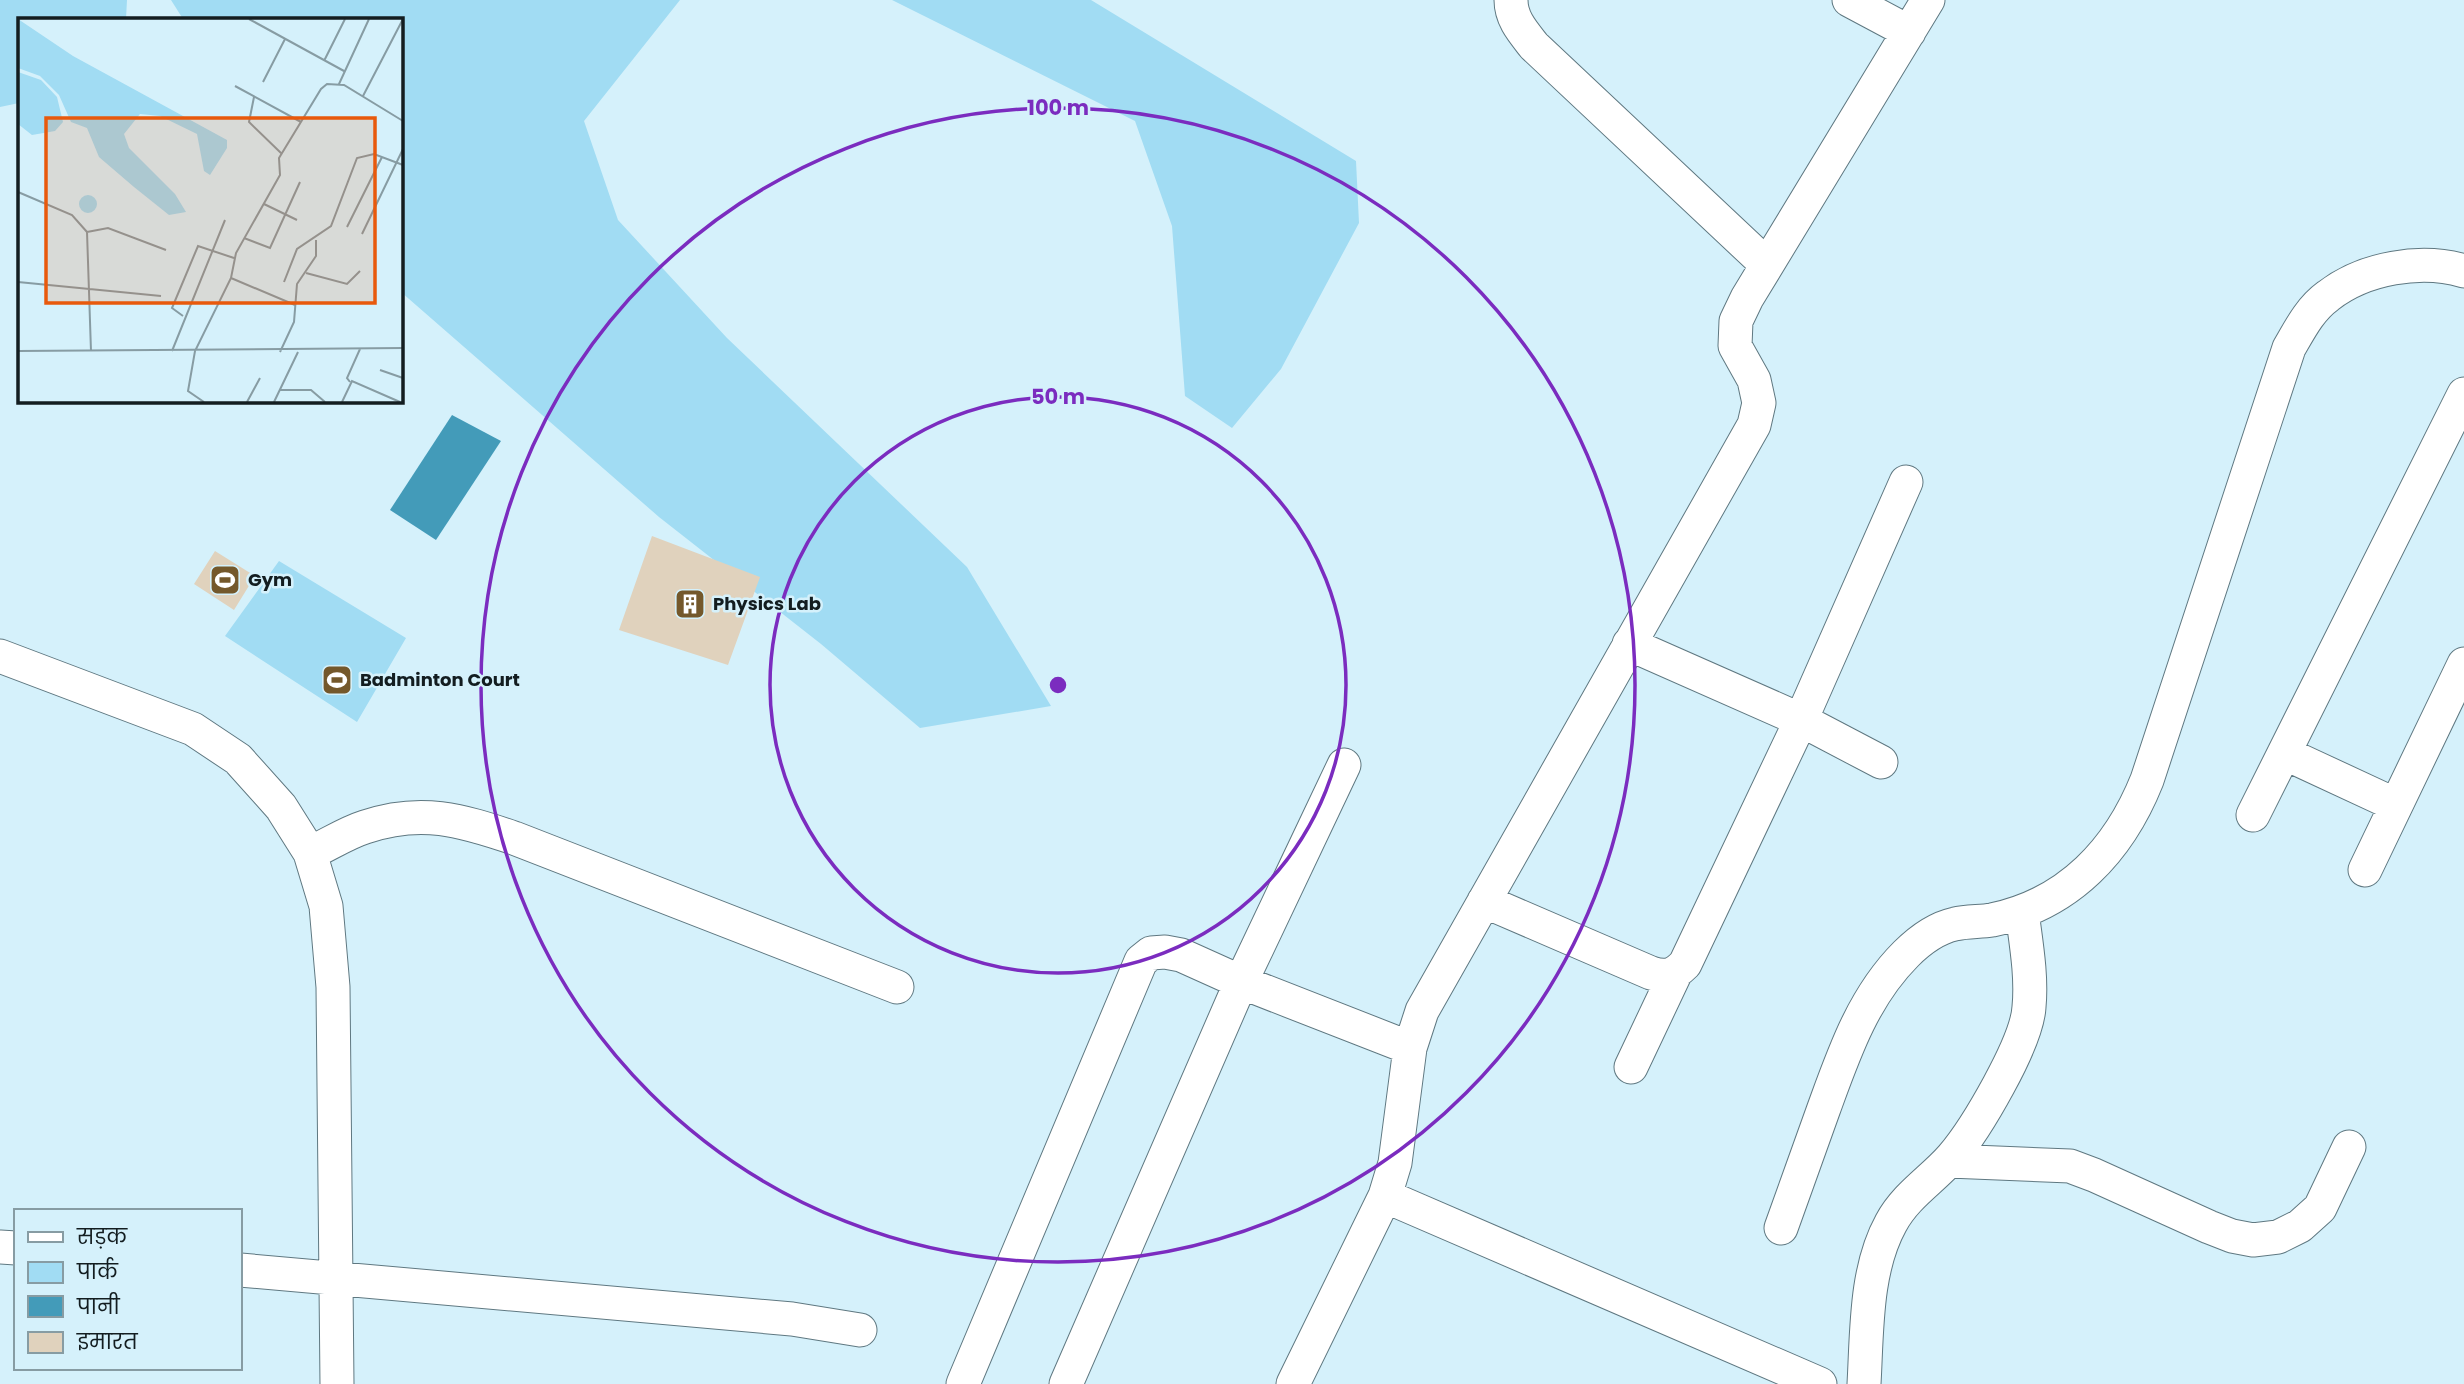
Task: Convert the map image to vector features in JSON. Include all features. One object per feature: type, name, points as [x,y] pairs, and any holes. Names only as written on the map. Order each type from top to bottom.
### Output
[{"type":"street","points":[[1511,0],[1519,28],[1534,46],[1767,265]]},
{"type":"street","points":[[1849,0],[1909,32]]},
{"type":"street","points":[[1293,1384],[1385,1196],[1395,1163],[1410,1048],[1422,1011],[1754,425],[1759,403],[1754,380],[1735,346],[1736,321],[1747,298],[1928,0]]},
{"type":"street","points":[[1780,1228],[1847,1044],[1862,1012],[1880,984],[1906,954],[1931,934],[1955,924],[1991,920],[2022,912],[2057,894],[2094,865],[2118,837],[2135,810],[2152,767],[2289,348],[2306,318],[2328,295],[2389,269],[2428,265],[2464,271]]},
{"type":"street","points":[[2253,815],[2464,394]]},
{"type":"street","points":[[1631,1067],[1675,974],[1685,964],[1801,720],[1906,482]]},
{"type":"street","points":[[1629,644],[1801,720],[1881,762]]},
{"type":"street","points":[[0,656],[193,729],[238,759],[281,807],[310,853],[326,906],[333,987],[337,1384]]},
{"type":"street","points":[[2365,870],[2464,664]]},
{"type":"street","points":[[2284,753],[2396,805]]},
{"type":"street","points":[[1066,1384],[1241,982],[1343,765]]},
{"type":"street","points":[[310,853],[364,827],[377,824],[417,816],[466,821],[897,987]]},
{"type":"street","points":[[1484,901],[1651,973],[1663,976],[1675,974]]},
{"type":"street","points":[[1864,1384],[1871,1297],[1881,1246],[1891,1223],[1904,1203],[1949,1161],[1964,1143],[2024,1033],[2029,1009],[2029,983],[2022,912]]},
{"type":"street","points":[[963,1384],[1141,961],[1151,953],[1165,952],[1181,956],[1410,1048]]},
{"type":"street","points":[[1949,1161],[2070,1166],[2232,1236],[2253,1240],[2278,1237],[2300,1226],[2320,1208],[2349,1147]]},
{"type":"street","points":[[1385,1196],[1819,1384]]},
{"type":"street","points":[[242,1270],[792,1319],[860,1330]]},
{"type":"green space","points":[[0,0],[127,0],[126,18],[18,18],[18,103],[0,107]]},
{"type":"green space","points":[[171,0],[680,0],[584,121],[618,220],[727,338],[967,567],[1051,706],[920,728],[821,644],[659,517],[402,293],[402,18],[182,18]]},
{"type":"green space","points":[[892,0],[1091,0],[1356,161],[1359,223],[1281,369],[1232,428],[1185,396],[1172,226],[1135,121]]},
{"type":"green space","name":"Badminton Court","points":[[279,561],[406,638],[357,722],[225,636]]},
{"type":"water","points":[[452,415],[501,441],[436,540],[390,510]]},
{"type":"building","name":"Physics Lab","points":[[652,536],[760,577],[728,665],[619,630]]},
{"type":"building","name":"Gym","points":[[215,551],[255,576],[234,610],[194,584]]},
{"type":"place","name":"Gym","points":[[225,580]]},
{"type":"place","name":"Physics Lab","points":[[690,604]]},
{"type":"place","name":"Badminton Court","points":[[337,680]]}]
